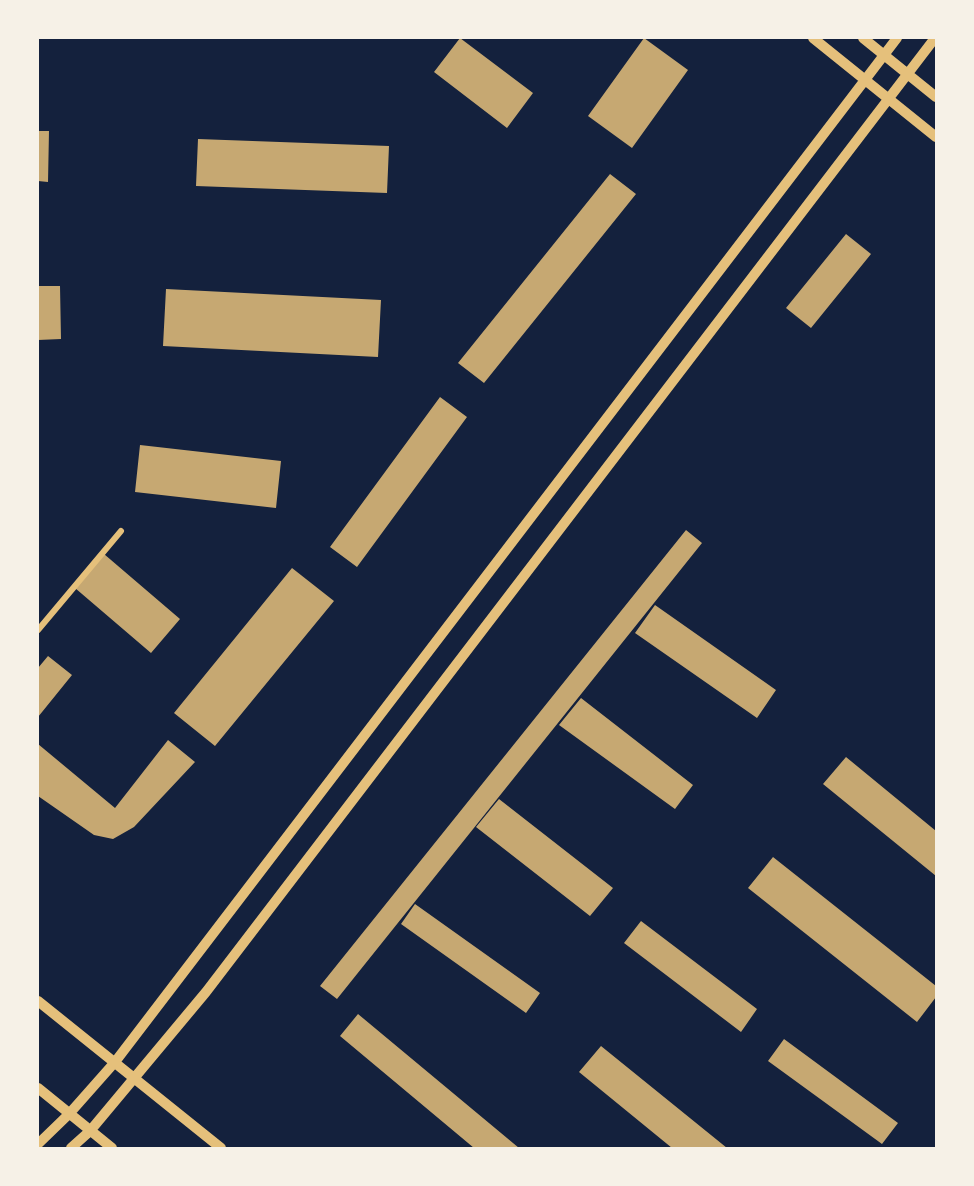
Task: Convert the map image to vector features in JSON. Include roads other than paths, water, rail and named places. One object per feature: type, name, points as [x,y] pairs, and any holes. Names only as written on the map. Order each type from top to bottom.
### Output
[{"type":"street","points":[[813,38],[936,137]]},
{"type":"street","points":[[863,38],[936,97]]},
{"type":"street","points":[[38,1143],[69,1114],[115,1062],[897,38]]},
{"type":"street","points":[[71,1149],[90,1131],[206,992],[935,38]]},
{"type":"street","points":[[38,630],[121,531]]},
{"type":"street","points":[[38,1001],[221,1149]]},
{"type":"street","points":[[38,1088],[112,1149]]}]
